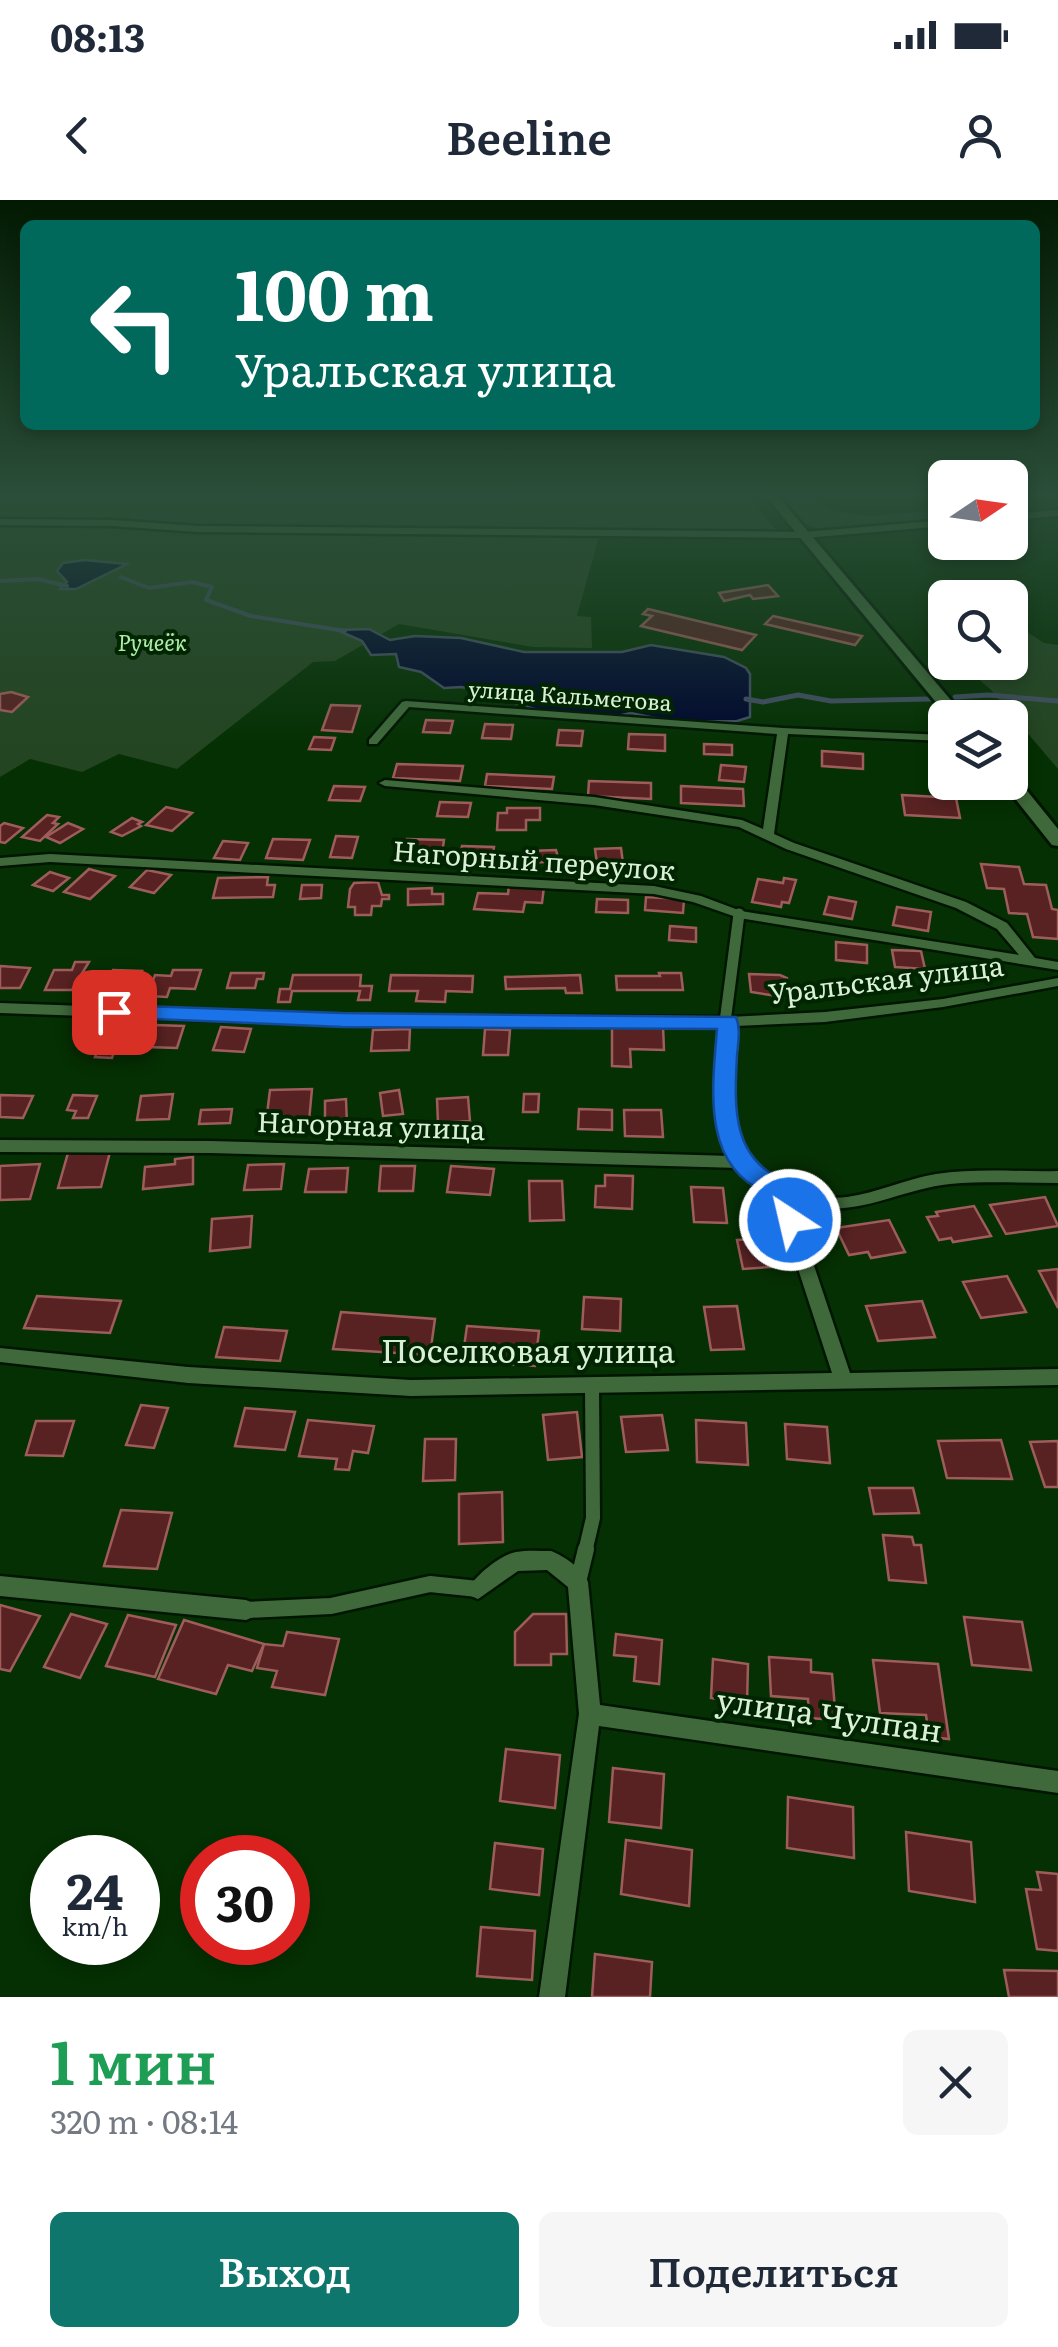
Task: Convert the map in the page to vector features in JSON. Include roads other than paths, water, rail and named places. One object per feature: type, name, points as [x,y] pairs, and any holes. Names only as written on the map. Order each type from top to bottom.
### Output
[{"type":"main road","points":[[841,579],[943,700]]},
{"type":"main road","points":[[1025,800],[1058,841]]},
{"type":"street","name":"улица Кальметова","points":[[373,742],[406,704],[928,737]]},
{"type":"street","points":[[768,835],[783,731]]},
{"type":"street","points":[[386,784],[671,812],[742,824],[962,905],[1002,926],[1030,960]]},
{"type":"street","name":"Нагорный переулок","points":[[0,862],[50,858],[654,890],[739,914],[1058,966]]},
{"type":"street","points":[[739,914],[724,1085],[728,1132],[741,1162],[756,1180],[812,1204],[868,1202],[902,1187],[938,1180],[1058,1177]]},
{"type":"street","name":"Уральская улица","points":[[0,1008],[342,1020],[727,1022],[824,1017],[943,1003],[1058,982]]},
{"type":"street","name":"Нагорная улица","points":[[0,1146],[210,1147],[741,1162]]},
{"type":"street","points":[[780,1188],[844,1381]]},
{"type":"street","name":"Поселковая улица","points":[[0,1356],[188,1375],[411,1388],[1058,1377]]},
{"type":"street","points":[[552,1997],[590,1714],[578,1582],[593,1518],[592,1386]]},
{"type":"street","points":[[0,1586],[246,1610],[331,1606],[430,1584],[478,1589],[514,1562],[551,1560],[578,1582]]},
{"type":"street","name":"улица Чулпан","points":[[590,1714],[1058,1782]]},
{"type":"water","points":[[64,579],[97,579],[76,589],[60,589],[67,582]]},
{"type":"water","points":[[369,629],[390,640],[415,636],[461,638],[524,652],[622,652],[651,645],[724,657],[750,674],[750,717],[737,721],[675,722],[631,713],[617,716],[541,711],[462,687],[444,688],[421,672],[399,667],[396,654],[371,655],[362,641],[337,630]]},
{"type":"waterway","points":[[0,581],[38,579],[67,586]]},
{"type":"waterway","points":[[126,579],[149,588],[192,582],[212,587],[206,600],[251,616],[345,631]]},
{"type":"waterway","points":[[746,699],[763,702],[798,695],[831,701],[930,699]]},
{"type":"waterway","points":[[955,697],[988,695],[1058,701]]},
{"type":"park label","name":"Ручеёк","points":[[152,643]]}]
